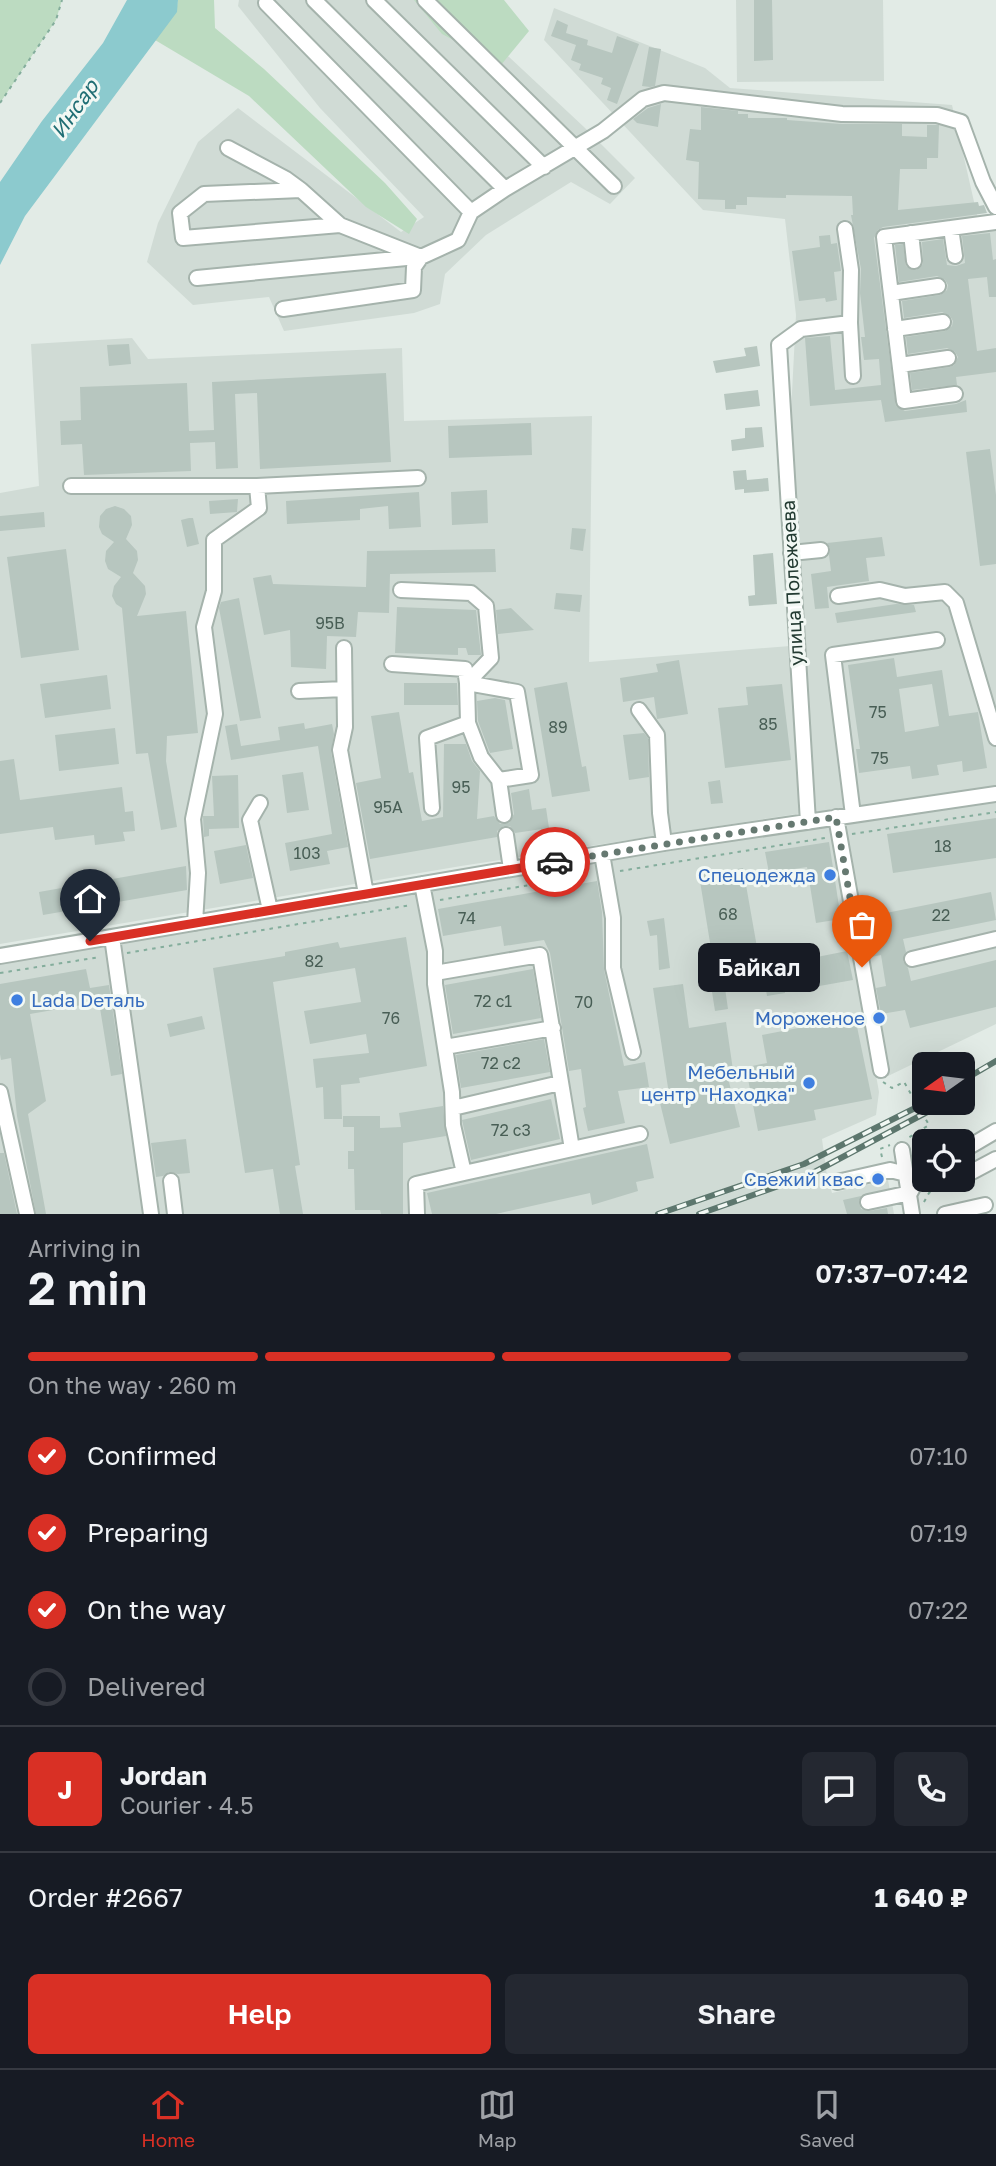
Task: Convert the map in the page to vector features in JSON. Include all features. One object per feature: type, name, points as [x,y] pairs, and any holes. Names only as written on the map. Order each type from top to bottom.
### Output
[{"type":"street","points":[[314,0],[505,189]]},
{"type":"street","points":[[374,0],[544,167]]},
{"type":"street","points":[[425,0],[614,186]]},
{"type":"street","points":[[265,3],[471,212]]},
{"type":"street","points":[[197,278],[421,257],[458,240],[471,212],[505,189],[603,131],[643,99],[664,93],[842,114],[937,115],[961,122],[982,182],[996,208]]},
{"type":"street","points":[[228,148],[286,179],[340,225],[421,257]]},
{"type":"street","points":[[301,190],[204,194],[180,213],[183,237],[340,225]]},
{"type":"street","points":[[955,394],[904,401],[884,237],[996,222]]},
{"type":"street","points":[[951,228],[955,256]]},
{"type":"street","points":[[845,229],[851,270],[853,376]]},
{"type":"street","points":[[911,233],[914,261]]},
{"type":"street","points":[[283,309],[412,290],[414,267],[421,257]]},
{"type":"street","points":[[891,293],[938,286]]},
{"type":"street","name":"улица Полежаева","points":[[808,821],[779,345],[801,329],[850,323]]},
{"type":"street","points":[[895,329],[943,323]]},
{"type":"street","points":[[900,365],[948,358]]},
{"type":"street","points":[[71,486],[257,486],[418,478]]},
{"type":"street","points":[[195,923],[198,873],[193,819],[215,714],[204,627],[214,591],[214,540],[259,508],[257,486]]},
{"type":"street","points":[[790,553],[821,550]]},
{"type":"street","points":[[401,590],[471,593],[486,606],[491,658],[467,683]]},
{"type":"street","points":[[838,596],[880,590],[905,596],[945,592],[956,603],[996,738]]},
{"type":"street","points":[[853,815],[833,654],[937,640]]},
{"type":"street","points":[[344,648],[345,727],[340,750],[366,894]]},
{"type":"street","points":[[392,664],[465,669],[468,723],[481,757],[499,780],[504,815]]},
{"type":"street","points":[[467,683],[517,692],[531,775],[499,780]]},
{"type":"street","points":[[299,691],[344,688]]},
{"type":"street","points":[[639,710],[657,734],[664,843]]},
{"type":"street","points":[[432,808],[427,738],[468,723]]},
{"type":"street","points":[[0,956],[664,843],[996,794]]},
{"type":"street","points":[[260,803],[250,820],[270,911]]},
{"type":"street","points":[[836,817],[881,1070]]},
{"type":"street","points":[[506,835],[511,869]]},
{"type":"street","points":[[602,854],[614,918],[613,968],[633,1052]]},
{"type":"street","points":[[422,884],[435,951],[435,973],[453,1125],[464,1173]]},
{"type":"street","points":[[112,937],[151,1214]]},
{"type":"street","points":[[912,959],[996,939]]},
{"type":"street","points":[[435,973],[541,955],[572,1149]]},
{"type":"street","points":[[445,1047],[552,1028]]},
{"type":"street","points":[[453,1108],[561,1083]]},
{"type":"street","points":[[0,1092],[27,1214]]},
{"type":"street","points":[[975,1143],[996,1131]]},
{"type":"street","points":[[417,1214],[415,1184],[640,1134]]},
{"type":"street","points":[[902,1150],[912,1214]]},
{"type":"street","points":[[975,1170],[996,1159]]},
{"type":"street","points":[[837,1182],[890,1170],[906,1174]]},
{"type":"street","points":[[172,1181],[175,1214]]},
{"type":"street","points":[[868,1202],[910,1193],[912,1189]]},
{"type":"street","points":[[945,1214],[985,1205]]},
{"type":"path","points":[[0,103],[56,20],[62,0]]},
{"type":"path","points":[[0,973],[839,835],[996,812]]},
{"type":"path","points":[[881,1070],[883,1084],[892,1088],[904,1082],[912,1095]]},
{"type":"path","points":[[923,1203],[929,1192]]},
{"type":"shaded area","points":[[239,0],[448,0],[635,178],[610,204],[571,182],[486,235],[445,274],[440,304],[414,313],[284,331],[269,297],[193,305],[147,262],[158,223],[198,142],[238,108],[401,232],[424,217],[320,108],[238,6]]},
{"type":"shaded area","points":[[736,0],[883,0],[884,81],[737,82]]},
{"type":"shaded area","points":[[554,8],[705,68],[730,88],[952,105],[980,228],[996,228],[996,787],[815,812],[799,596],[791,412],[796,315],[785,219],[703,210],[544,40]]},
{"type":"shaded area","points":[[132,338],[148,359],[402,348],[404,421],[592,416],[589,662],[790,646],[803,813],[461,866],[0,944],[0,493],[39,486],[31,344]]},
{"type":"shaded area","points":[[996,802],[996,1024],[938,1052],[912,1052],[912,1064],[888,1076],[842,824]]},
{"type":"shaded area","points":[[831,823],[879,1092],[876,1115],[822,1139],[827,1176],[832,1193],[888,1180],[894,1214],[0,1214],[0,963]]},
{"type":"green space","points":[[0,0],[62,0],[56,20],[0,103]]},
{"type":"green space","points":[[178,0],[214,0],[215,28],[264,69],[385,183],[417,219],[409,234],[366,207],[249,96],[155,40],[176,12]]},
{"type":"green space","points":[[414,0],[504,0],[529,31],[501,65],[442,34]]},
{"type":"water","name":"Инсар","points":[[127,0],[178,0],[177,12],[25,216],[0,265],[0,182],[42,121],[103,43]]},
{"type":"building","points":[[754,0],[772,0],[773,60],[754,61]]},
{"type":"building","points":[[557,20],[568,25],[566,33],[588,40],[587,45],[612,53],[617,36],[639,44],[617,104],[607,100],[611,88],[601,84],[603,78],[579,70],[581,64],[571,60],[576,45],[551,36]]},
{"type":"building","points":[[649,47],[661,49],[655,86],[650,87],[642,86]]},
{"type":"building","points":[[661,104],[658,127],[637,123],[633,119],[648,108]]},
{"type":"building","points":[[701,107],[738,111],[738,114],[748,114],[748,118],[787,118],[842,124],[902,124],[902,136],[927,137],[927,125],[939,125],[938,158],[927,158],[927,169],[900,169],[898,210],[978,202],[979,206],[984,205],[987,213],[883,227],[874,238],[896,406],[905,411],[956,404],[966,400],[967,412],[885,422],[881,400],[810,406],[805,338],[830,336],[835,390],[881,385],[879,359],[864,360],[861,337],[865,337],[860,293],[861,269],[851,215],[852,196],[747,197],[747,205],[736,205],[736,209],[725,209],[725,200],[698,199],[699,162],[686,160],[690,129],[701,130]]},
{"type":"building","points":[[990,233],[993,260],[996,259],[996,297],[989,297],[987,277],[968,279],[977,351],[996,348],[996,372],[956,377],[957,385],[912,390],[910,373],[950,367],[958,357],[947,348],[908,354],[906,337],[945,331],[952,326],[953,321],[942,312],[904,318],[902,301],[940,295],[947,290],[948,285],[937,276],[899,282],[895,245],[903,244],[906,266],[916,270],[923,264],[922,242],[943,239],[947,265],[956,266],[965,263],[962,236]]},
{"type":"building","points":[[830,235],[831,244],[837,243],[841,271],[834,272],[837,300],[826,302],[825,298],[799,301],[792,251],[820,247],[819,236]]},
{"type":"building","points":[[129,344],[131,364],[109,366],[107,345]]},
{"type":"building","points":[[757,346],[760,366],[716,373],[713,361],[746,356],[744,348]]},
{"type":"building","points":[[386,373],[391,462],[260,469],[257,393],[235,394],[238,468],[216,469],[215,442],[190,443],[191,471],[84,475],[82,444],[61,445],[60,421],[81,420],[80,387],[187,383],[189,431],[214,430],[212,382]]},
{"type":"building","points":[[758,390],[760,406],[726,410],[724,394]]},
{"type":"building","points":[[531,423],[532,455],[449,458],[448,426]]},
{"type":"building","points":[[762,427],[764,447],[732,451],[731,440],[745,438],[745,428]]},
{"type":"building","points":[[990,449],[996,495],[996,564],[980,566],[966,452]]},
{"type":"building","points":[[746,470],[747,480],[768,478],[769,491],[744,493],[744,489],[735,490],[733,471]]},
{"type":"building","points":[[487,490],[488,523],[452,525],[451,492]]},
{"type":"building","points":[[419,492],[421,527],[389,529],[388,506],[360,509],[360,520],[287,524],[286,501]]},
{"type":"building","points":[[238,499],[237,512],[210,514],[209,501]]},
{"type":"building","points":[[115,506],[124,509],[131,516],[132,525],[126,539],[137,551],[138,560],[133,573],[145,586],[146,594],[137,616],[186,611],[198,733],[167,736],[166,761],[177,827],[161,830],[148,753],[136,754],[122,608],[112,596],[114,586],[121,577],[108,569],[105,561],[106,551],[114,542],[102,534],[99,527],[100,516],[106,509]]},
{"type":"building","points":[[44,512],[45,527],[0,531],[0,516]]},
{"type":"building","points":[[193,518],[199,544],[187,547],[181,520]]},
{"type":"building","points":[[572,528],[586,529],[583,551],[570,549]]},
{"type":"building","points":[[882,537],[885,556],[866,558],[869,581],[827,587],[829,608],[815,609],[811,574],[831,571],[830,548],[827,543]]},
{"type":"building","points":[[66,549],[79,650],[21,658],[7,557]]},
{"type":"building","points":[[495,549],[496,572],[390,574],[389,613],[358,612],[356,637],[327,636],[326,669],[291,667],[290,630],[264,635],[253,578],[271,575],[273,584],[366,587],[367,551]]},
{"type":"building","points":[[773,553],[777,604],[749,606],[748,596],[755,595],[753,555]]},
{"type":"building","points":[[556,593],[582,595],[580,612],[554,609]]},
{"type":"building","points":[[239,598],[261,718],[240,721],[219,608],[221,602]]},
{"type":"building","points":[[896,604],[914,605],[916,612],[837,623],[835,613]]},
{"type":"building","points":[[397,607],[476,610],[481,655],[468,655],[466,648],[458,648],[458,655],[395,653]]},
{"type":"building","points":[[511,608],[534,630],[498,634],[496,610]]},
{"type":"building","points":[[894,658],[897,677],[942,670],[949,716],[978,712],[987,768],[963,772],[962,761],[937,765],[939,775],[912,779],[910,766],[859,773],[856,749],[860,749],[848,665]],"holes":[[[932,684],[939,726],[905,732],[899,689]]]},
{"type":"building","points":[[679,660],[688,714],[657,719],[654,697],[623,702],[620,678],[658,672],[656,664]]},
{"type":"building","points":[[107,675],[111,709],[45,718],[40,684]]},
{"type":"building","points":[[567,682],[582,767],[586,766],[590,791],[552,797],[534,688]]},
{"type":"building","points":[[404,683],[457,683],[458,705],[404,705]]},
{"type":"building","points":[[782,684],[791,760],[725,768],[718,708],[748,705],[746,687]]},
{"type":"building","points":[[495,698],[505,700],[513,749],[490,753],[478,721],[477,701]]},
{"type":"building","points":[[399,712],[409,773],[413,772],[422,821],[443,817],[444,744],[466,744],[472,761],[480,771],[477,819],[494,816],[500,824],[509,823],[514,814],[511,793],[529,789],[532,810],[546,808],[549,828],[515,833],[510,826],[504,826],[497,831],[497,837],[370,859],[356,783],[381,778],[371,716]]},
{"type":"building","points":[[304,723],[305,729],[332,724],[334,734],[331,752],[348,847],[327,851],[330,864],[290,871],[285,843],[332,834],[318,746],[231,760],[225,726],[237,724],[241,746],[280,740],[278,727]]},
{"type":"building","points":[[115,728],[119,764],[59,771],[55,735]]},
{"type":"building","points":[[644,733],[648,738],[649,777],[629,780],[623,735]]},
{"type":"building","points":[[14,759],[20,800],[122,787],[125,812],[133,811],[135,831],[123,832],[125,841],[95,845],[94,835],[55,840],[53,827],[0,834],[0,761]]},
{"type":"building","points":[[303,772],[309,810],[287,813],[282,775]]},
{"type":"building","points":[[238,775],[239,828],[209,829],[209,836],[204,837],[203,816],[214,816],[212,776]]},
{"type":"building","points":[[720,780],[723,803],[711,804],[708,782]]},
{"type":"building","points":[[996,818],[996,858],[893,873],[887,834]]},
{"type":"building","points":[[829,842],[841,919],[816,923],[807,867],[769,873],[765,852]]},
{"type":"building","points":[[246,845],[253,878],[220,884],[214,851]]},
{"type":"building","points":[[186,866],[187,890],[43,915],[39,892]]},
{"type":"building","points":[[743,868],[758,953],[713,961],[699,875]]},
{"type":"building","points":[[597,881],[602,912],[604,970],[624,1066],[645,1062],[649,1087],[618,1091],[625,1123],[588,1131],[583,1108],[586,1107],[581,1069],[569,1071],[550,953],[544,940],[504,946],[501,926],[443,936],[438,909]]},
{"type":"building","points":[[991,892],[996,920],[903,939],[906,952],[903,961],[911,981],[996,960],[996,1007],[910,1028],[905,1010],[881,1014],[876,988],[886,986],[881,955],[871,957],[865,923],[887,920],[886,913]]},
{"type":"building","points":[[664,918],[670,968],[659,970],[657,935],[650,936],[647,921]]},
{"type":"building","points":[[406,937],[427,1066],[359,1078],[360,1083],[341,1085],[342,1119],[324,1119],[323,1087],[316,1088],[313,1059],[369,1053],[366,1034],[310,1044],[304,1011],[361,1002],[355,968],[273,982],[300,1165],[295,1166],[303,1214],[280,1214],[273,1169],[245,1173],[213,968],[285,956],[285,952],[338,942],[340,948]]},
{"type":"building","points":[[847,951],[853,980],[808,988],[802,960]]},
{"type":"building","points":[[779,957],[785,993],[767,996],[761,960]]},
{"type":"building","points":[[86,969],[90,988],[109,985],[122,1074],[111,1076],[99,1002],[30,1014],[46,1101],[28,1114],[46,1214],[36,1214],[17,1116],[11,1058],[1,1060],[0,1054],[0,984]]},
{"type":"building","points":[[533,969],[541,1018],[453,1034],[445,985]]},
{"type":"building","points":[[738,975],[740,986],[725,988],[728,1009],[715,1011],[710,979]]},
{"type":"building","points":[[683,984],[689,1028],[726,1022],[733,1070],[767,1063],[762,1035],[855,1017],[872,1099],[814,1110],[816,1120],[758,1131],[748,1079],[729,1082],[740,1127],[670,1144],[660,1103],[670,1101],[653,988]]},
{"type":"building","points":[[202,1016],[205,1029],[170,1037],[167,1024]]},
{"type":"building","points":[[544,1039],[550,1072],[461,1088],[456,1055]]},
{"type":"building","points":[[551,1099],[560,1139],[471,1160],[462,1120]]},
{"type":"building","points":[[443,1106],[446,1136],[403,1143],[403,1214],[355,1210],[354,1169],[348,1169],[348,1151],[354,1151],[354,1127],[343,1127],[343,1116],[380,1116],[380,1128],[401,1127],[399,1113]]},
{"type":"building","points":[[186,1139],[190,1173],[169,1172],[156,1177],[151,1143]]},
{"type":"building","points":[[647,1144],[654,1178],[636,1182],[638,1191],[592,1205],[590,1193],[496,1214],[432,1214],[427,1193]]},
{"type":"building","points":[[0,1153],[4,1153],[17,1214],[0,1214]]},
{"type":"building","points":[[861,1196],[861,1209],[869,1211],[887,1208],[888,1214],[847,1214],[843,1200]]},
{"type":"railway","points":[[975,1073],[996,1061]]},
{"type":"railway","points":[[658,1214],[804,1164],[912,1110]]},
{"type":"railway","points":[[699,1214],[807,1176],[922,1115]]},
{"type":"way so far","points":[[555,862],[836,817],[862,967]]},
{"type":"place","name":"Спецодежда","points":[[830,875]]},
{"type":"place","name":"Байкал","points":[[862,967]]},
{"type":"place","name":"Lada Dеталь","points":[[17,1000]]},
{"type":"place","name":"Мороженое","points":[[879,1018]]},
{"type":"place","name":"Мебельный центр \"Находка\"","points":[[809,1083]]},
{"type":"place","name":"Свежий квас","points":[[878,1179]]},
{"type":"route","points":[[90,941],[555,862]]}]
